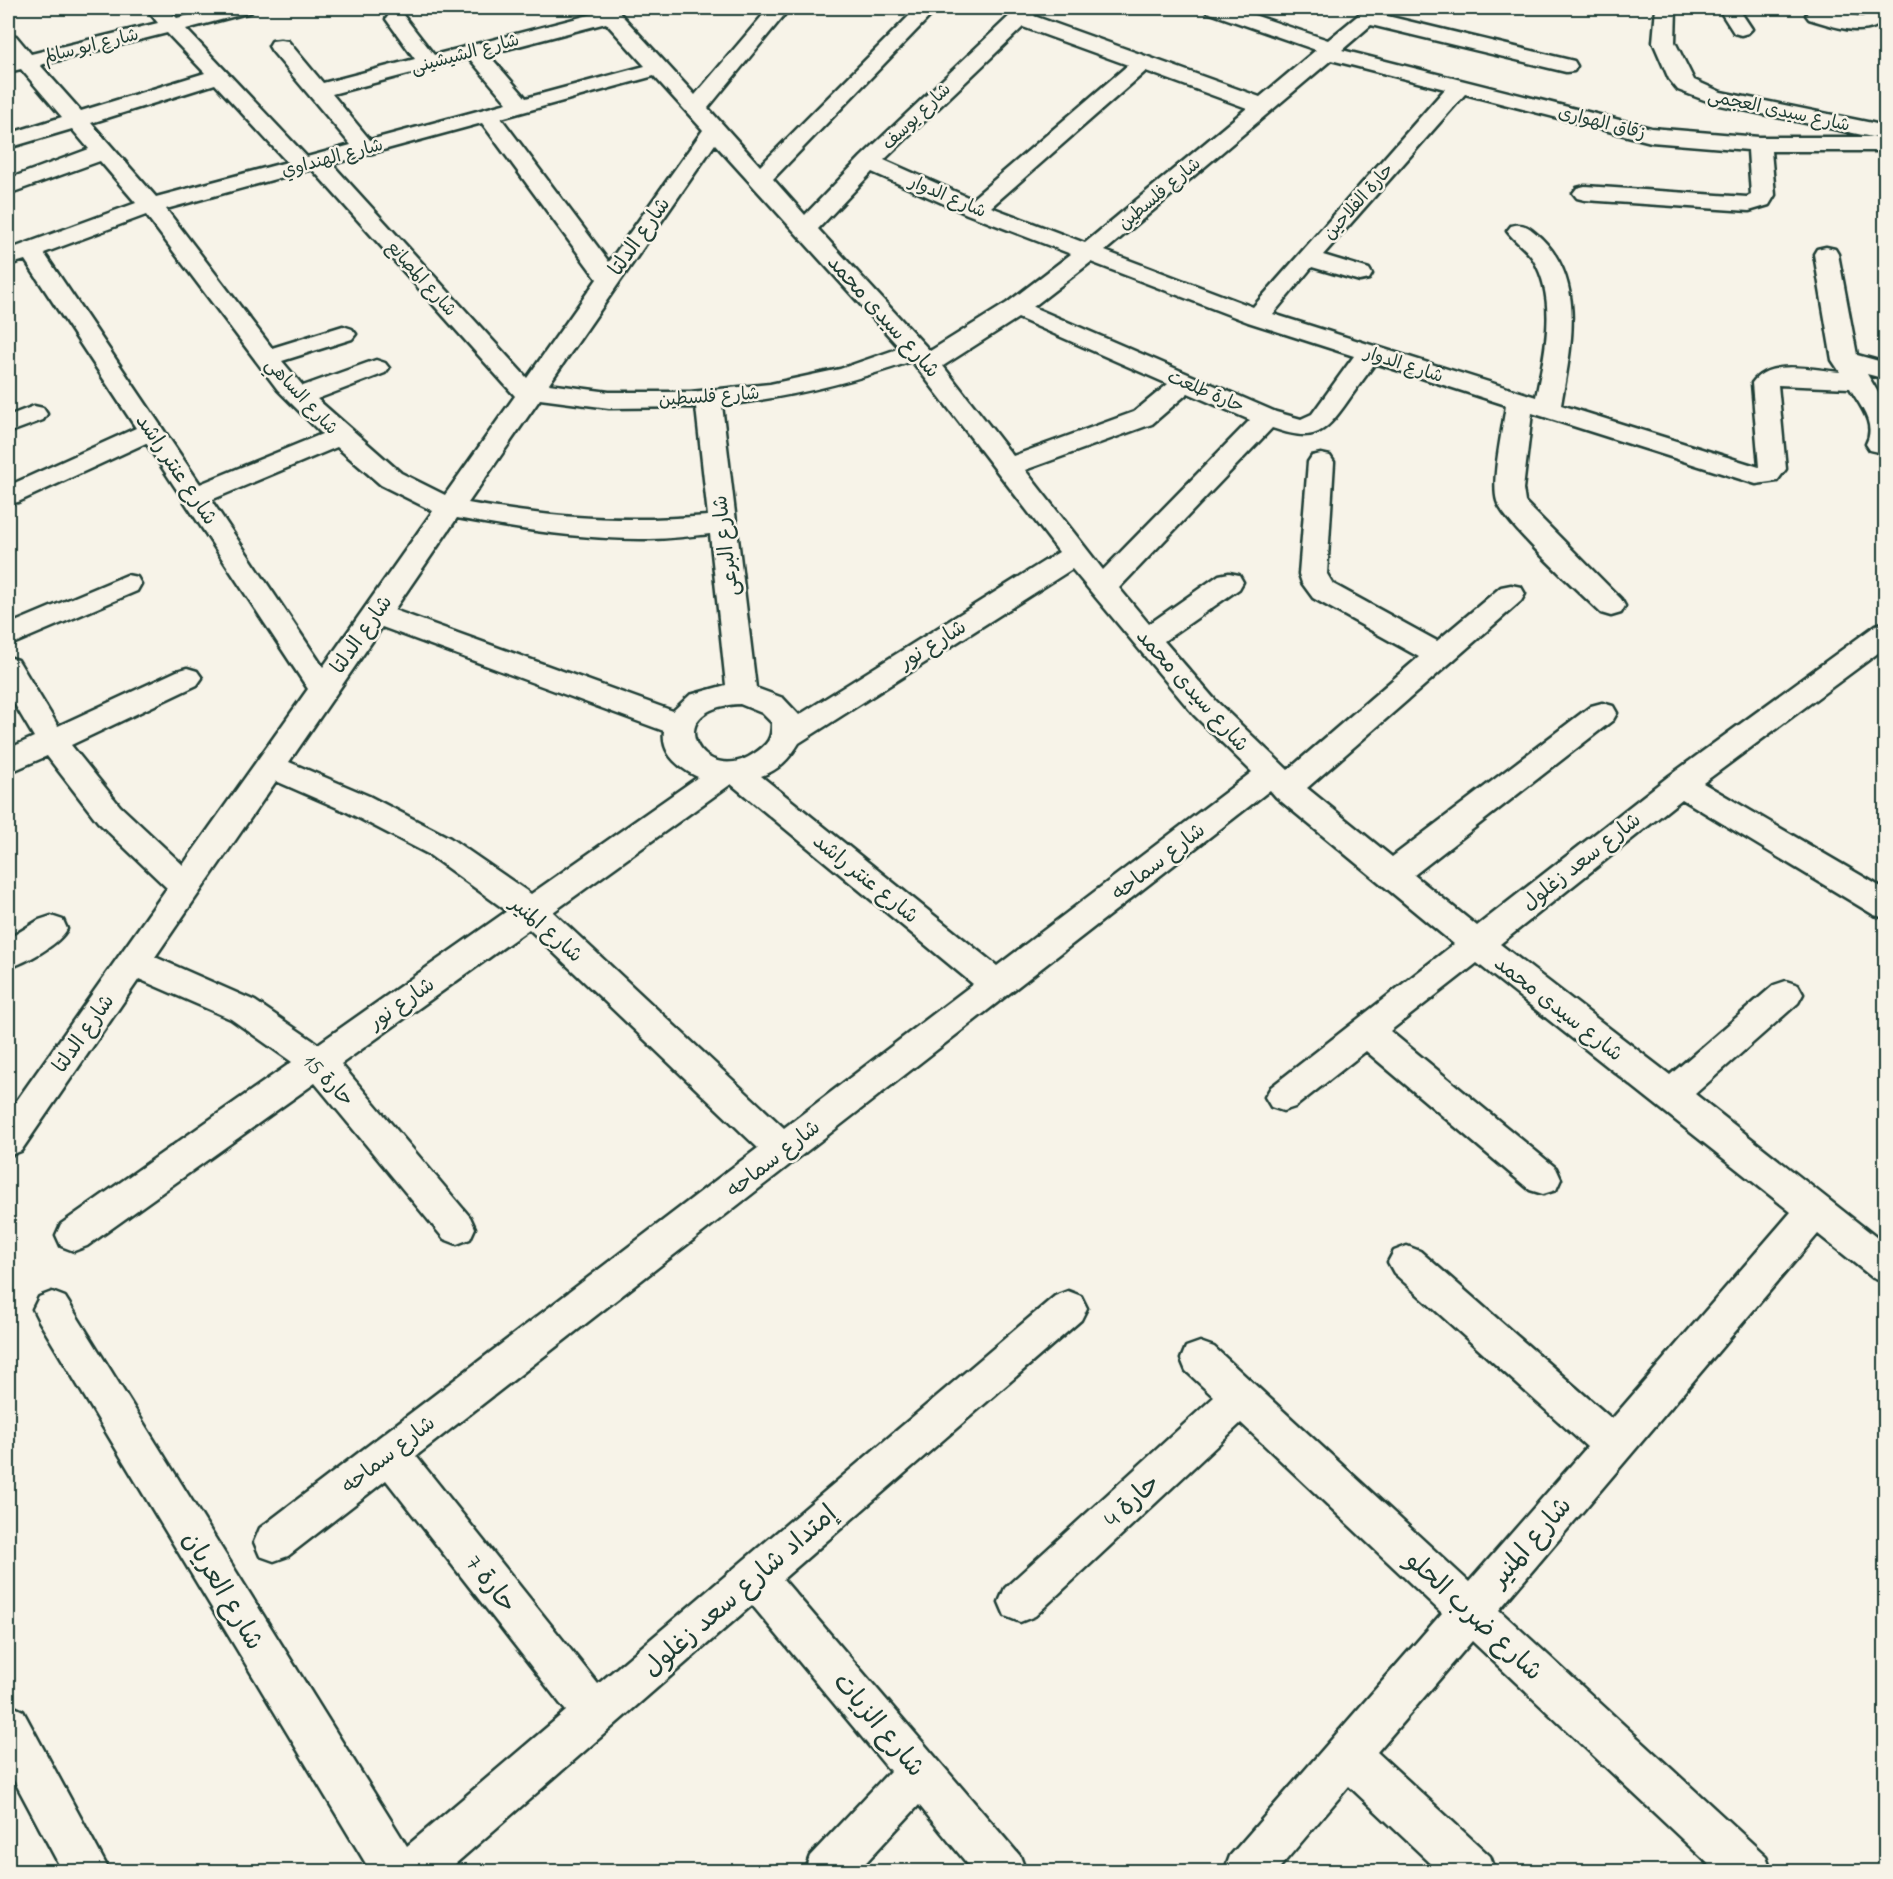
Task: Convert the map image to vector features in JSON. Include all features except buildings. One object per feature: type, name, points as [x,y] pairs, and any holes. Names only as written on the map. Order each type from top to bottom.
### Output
[{"type":"street","name":"شارع المصانع","points":[[155,8],[219,76],[310,163],[530,393]]},
{"type":"street","name":"شارع ابو سالم","points":[[16,64],[244,8]]},
{"type":"street","name":"شارع الدلتا","points":[[8,1141],[609,279],[706,118],[780,8]]},
{"type":"street","points":[[761,178],[928,8]]},
{"type":"street","name":"زقاق الهوارى","points":[[1214,8],[1328,50],[1652,135],[1759,144],[1886,144]]},
{"type":"street","name":"شارع سيدى العجمى","points":[[1666,8],[1664,42],[1680,79],[1686,85],[1715,97],[1886,133]]},
{"type":"street","points":[[1728,8],[1741,29]]},
{"type":"street","points":[[1816,15],[1868,23],[1875,19],[1880,8]]},
{"type":"street","name":"شارع سيدى محمد","points":[[608,11],[922,358],[1146,640],[1205,708],[1279,781],[1476,944],[1671,1095],[1886,1267]]},
{"type":"street","name":"شارع الشيشينى","points":[[318,91],[474,51],[608,11]]},
{"type":"street","points":[[1024,13],[1143,63],[1263,106]]},
{"type":"street","name":"شارع يوسف","points":[[805,228],[869,162],[1024,13]]},
{"type":"street","points":[[1373,13],[1566,66]]},
{"type":"street","name":"شارع فلسطين","points":[[530,393],[609,400],[708,398],[770,392],[922,358],[1016,308],[1088,253],[1373,13]]},
{"type":"street","points":[[396,19],[429,63]]},
{"type":"street","name":"شارع الساهي","points":[[8,41],[16,64],[75,121],[152,206],[266,358],[299,397],[340,436],[391,479],[450,508],[578,528],[651,530],[722,524]]},
{"type":"street","points":[[280,46],[364,148]]},
{"type":"street","points":[[474,51],[521,106]]},
{"type":"street","points":[[975,208],[1143,63]]},
{"type":"street","name":"شارع الهنداوي","points":[[19,254],[152,206],[661,68]]},
{"type":"street","points":[[8,141],[219,76]]},
{"type":"street","name":"حارة الفلاحين","points":[[1257,317],[1460,86]]},
{"type":"street","points":[[487,115],[609,279]]},
{"type":"street","points":[[1585,193],[1749,204],[1761,200],[1763,195],[1759,144]]},
{"type":"street","points":[[8,187],[102,152]]},
{"type":"street","name":"شارع الدوار","points":[[869,162],[975,208],[1257,317],[1756,476],[1767,475],[1773,469],[1765,384],[1770,378],[1852,370]]},
{"type":"street","points":[[1519,231],[1542,254],[1553,273],[1557,289],[1560,334],[1547,410]]},
{"type":"street","name":"شارع عنتر راشد","points":[[19,254],[152,431],[323,689]]},
{"type":"street","points":[[1826,254],[1852,370],[1883,425],[1884,435],[1879,444]]},
{"type":"street","points":[[1307,258],[1360,274]]},
{"type":"street","name":"حارة طلعت","points":[[1016,308],[1297,428],[1312,427],[1321,420],[1369,353]]},
{"type":"street","points":[[266,358],[343,333]]},
{"type":"street","points":[[299,397],[376,368]]},
{"type":"street","points":[[1852,370],[1886,371]]},
{"type":"street","points":[[1008,467],[1143,418],[1186,382]]},
{"type":"street","name":"شارع البرعى","points":[[708,398],[742,694]]},
{"type":"street","points":[[1520,401],[1509,489],[1511,503],[1522,518],[1611,606]]},
{"type":"street","points":[[8,425],[34,414]]},
{"type":"street","points":[[1103,587],[1267,417]]},
{"type":"street","points":[[8,496],[152,431]]},
{"type":"street","points":[[195,496],[340,436]]},
{"type":"street","points":[[1321,462],[1313,574],[1316,583],[1323,591],[1439,655]]},
{"type":"street","name":"شارع نور","points":[[789,735],[1076,554]]},
{"type":"street","points":[[1146,640],[1229,582]]},
{"type":"street","points":[[8,636],[127,584]]},
{"type":"street","name":"شارع سماحه","points":[[274,1542],[997,985],[1279,781],[1439,655],[1511,594]]},
{"type":"street","points":[[376,614],[679,725]]},
{"type":"street","name":"شارع سعد زغلول","points":[[1283,1097],[1680,784],[1886,632]]},
{"type":"street","points":[[8,667],[53,741],[81,781],[109,814],[185,886]]},
{"type":"street","points":[[8,762],[187,678]]},
{"type":"street","points":[[742,694],[762,698],[777,707],[787,720],[789,735],[783,748],[771,760],[755,767],[732,771],[710,769],[693,762],[682,751],[678,739],[679,725],[686,714],[710,698],[742,694]]},
{"type":"street","points":[[1391,875],[1602,713]]},
{"type":"street","name":"شارع المنير","points":[[269,766],[358,804],[439,846],[531,911],[783,1149]]},
{"type":"street","name":"شارع عنتر راشد","points":[[732,771],[997,985]]},
{"type":"street","name":"شارع نور","points":[[74,1234],[732,771]]},
{"type":"street","points":[[1680,784],[1886,906]]},
{"type":"street","points":[[8,955],[51,929]]},
{"type":"street","name":"حارة 15","points":[[133,962],[243,1010],[318,1062],[457,1228]]},
{"type":"street","points":[[1671,1095],[1786,994]]},
{"type":"street","points":[[1366,1031],[1543,1179]]},
{"type":"street","name":"شارع المنير","points":[[1246,1872],[1815,1211]]},
{"type":"street","points":[[1407,1262],[1613,1445]]},
{"type":"street","name":"إمتداد شارع سعد زغلول","points":[[411,1872],[1068,1308]]},
{"type":"street","name":"شارع العريان","points":[[52,1309],[397,1872]]},
{"type":"street","name":"شارع ضرب الحلو","points":[[1200,1359],[1750,1872]]},
{"type":"street","name":"حارة 4","points":[[1020,1602],[1241,1397]]},
{"type":"street","name":"حارة 7","points":[[389,1453],[595,1714]]},
{"type":"street","name":"شارع الزيات","points":[[756,1577],[1004,1872]]},
{"type":"street","points":[[8,1726],[88,1872]]},
{"type":"street","points":[[1347,1755],[1474,1872]]},
{"type":"street","points":[[826,1872],[920,1771]]}]
